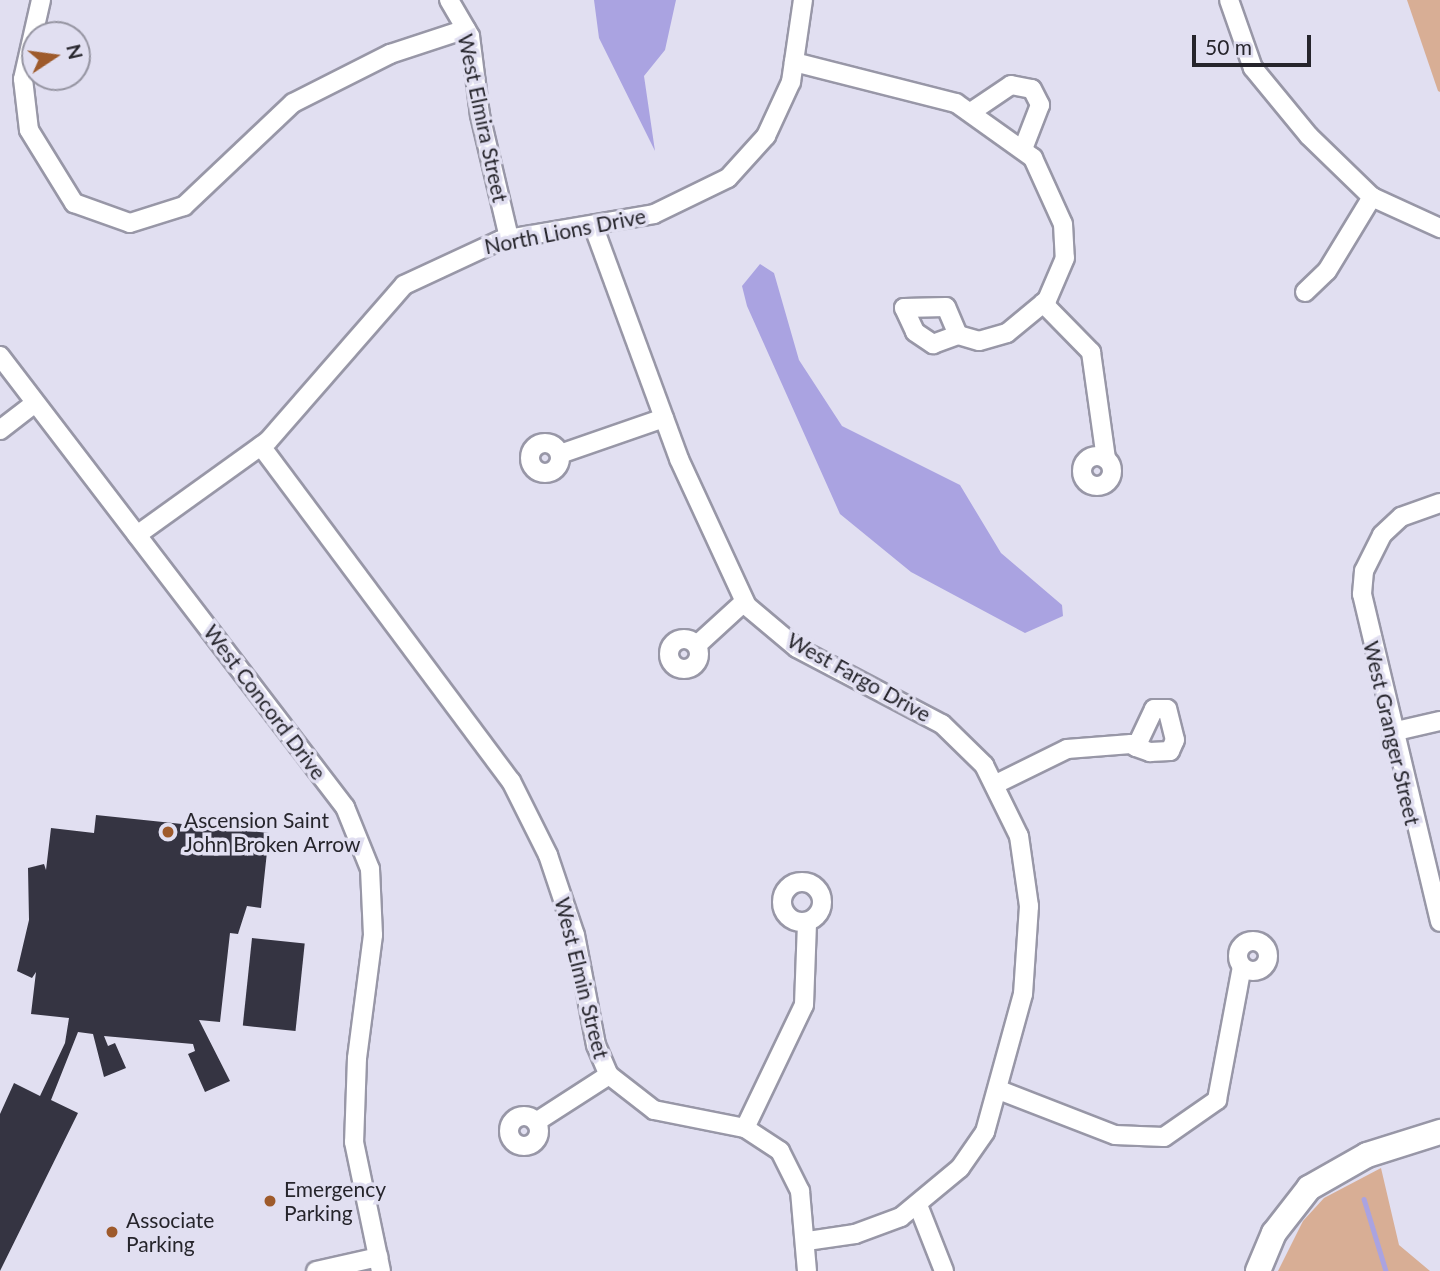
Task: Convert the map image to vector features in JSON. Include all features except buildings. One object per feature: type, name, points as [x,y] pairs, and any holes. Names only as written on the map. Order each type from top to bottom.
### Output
[{"type":"street","points":[[41,0],[23,79],[29,130],[46,166],[74,203],[96,214],[146,222],[184,206],[293,103],[390,54],[466,29]]},
{"type":"street","name":"West Elmira Street","points":[[449,0],[466,29],[509,238]]},
{"type":"street","name":"North Lions Drive","points":[[137,535],[261,446],[332,374],[404,285],[463,253],[509,238],[654,214],[728,178],[766,136],[794,62],[803,0]]},
{"type":"street","points":[[1228,0],[1254,68],[1309,136],[1372,197],[1440,228]]},
{"type":"street","points":[[794,62],[971,112],[1023,149],[1063,224],[1065,258],[1043,303],[1007,333],[979,341],[958,335]]},
{"type":"street","points":[[971,112],[1011,85],[1032,89],[1040,105],[1023,149]]},
{"type":"street","points":[[1305,292],[1327,271],[1372,197]]},
{"type":"street","name":"West Fargo Drive","points":[[593,225],[664,418],[744,602],[797,648],[942,724],[996,784],[1019,836],[1029,906],[1023,994],[999,1090],[979,1142],[918,1205],[855,1234],[807,1241]]},
{"type":"street","points":[[1043,303],[1091,352],[1107,459]]},
{"type":"street","name":"West Concord Drive","points":[[0,356],[345,807],[370,869],[373,935],[354,1142],[380,1264]]},
{"type":"street","points":[[0,430],[36,404]]},
{"type":"street","points":[[560,454],[664,418]]},
{"type":"street","name":"West Elmin Street","points":[[261,446],[511,780],[548,855],[575,936],[596,1045],[609,1075],[654,1110],[745,1128],[766,1138],[791,1168],[807,1241],[807,1271]]},
{"type":"street","name":"West Granger Street","points":[[1440,503],[1401,517],[1376,545],[1362,594],[1392,732],[1440,922]]},
{"type":"street","points":[[697,645],[744,602]]},
{"type":"street","points":[[1392,732],[1440,721]]},
{"type":"street","points":[[996,784],[1067,749],[1136,747]]},
{"type":"street","points":[[745,1128],[804,1005],[807,923]]},
{"type":"street","points":[[999,1090],[1118,1136],[1164,1137],[1217,1100],[1242,967]]},
{"type":"street","points":[[536,1122],[609,1075]]},
{"type":"street","points":[[1258,1271],[1274,1233],[1309,1188],[1367,1155],[1440,1132]]},
{"type":"street","points":[[918,1205],[944,1271]]},
{"type":"street","points":[[316,1271],[380,1264]]},
{"type":"shaded area","points":[[594,0],[676,0],[665,50],[644,76],[655,151],[599,38]]},
{"type":"shaded area","points":[[1407,0],[1440,0],[1440,92],[1438,91]]},
{"type":"shaded area","points":[[760,264],[774,273],[799,360],[842,426],[960,485],[1001,553],[1062,605],[1063,616],[1025,633],[911,572],[840,514],[747,306],[742,286]]},
{"type":"shaded area","points":[[1381,1168],[1399,1245],[1430,1271],[1278,1271],[1303,1221],[1324,1198]]},
{"type":"waterway","points":[[1364,1199],[1386,1271]]},
{"type":"place","name":"Ascension Saint John Broken Arrow","points":[[168,832]]},
{"type":"place","name":"Emergency Parking","points":[[270,1201]]},
{"type":"place","name":"Associate Parking","points":[[112,1232]]}]
